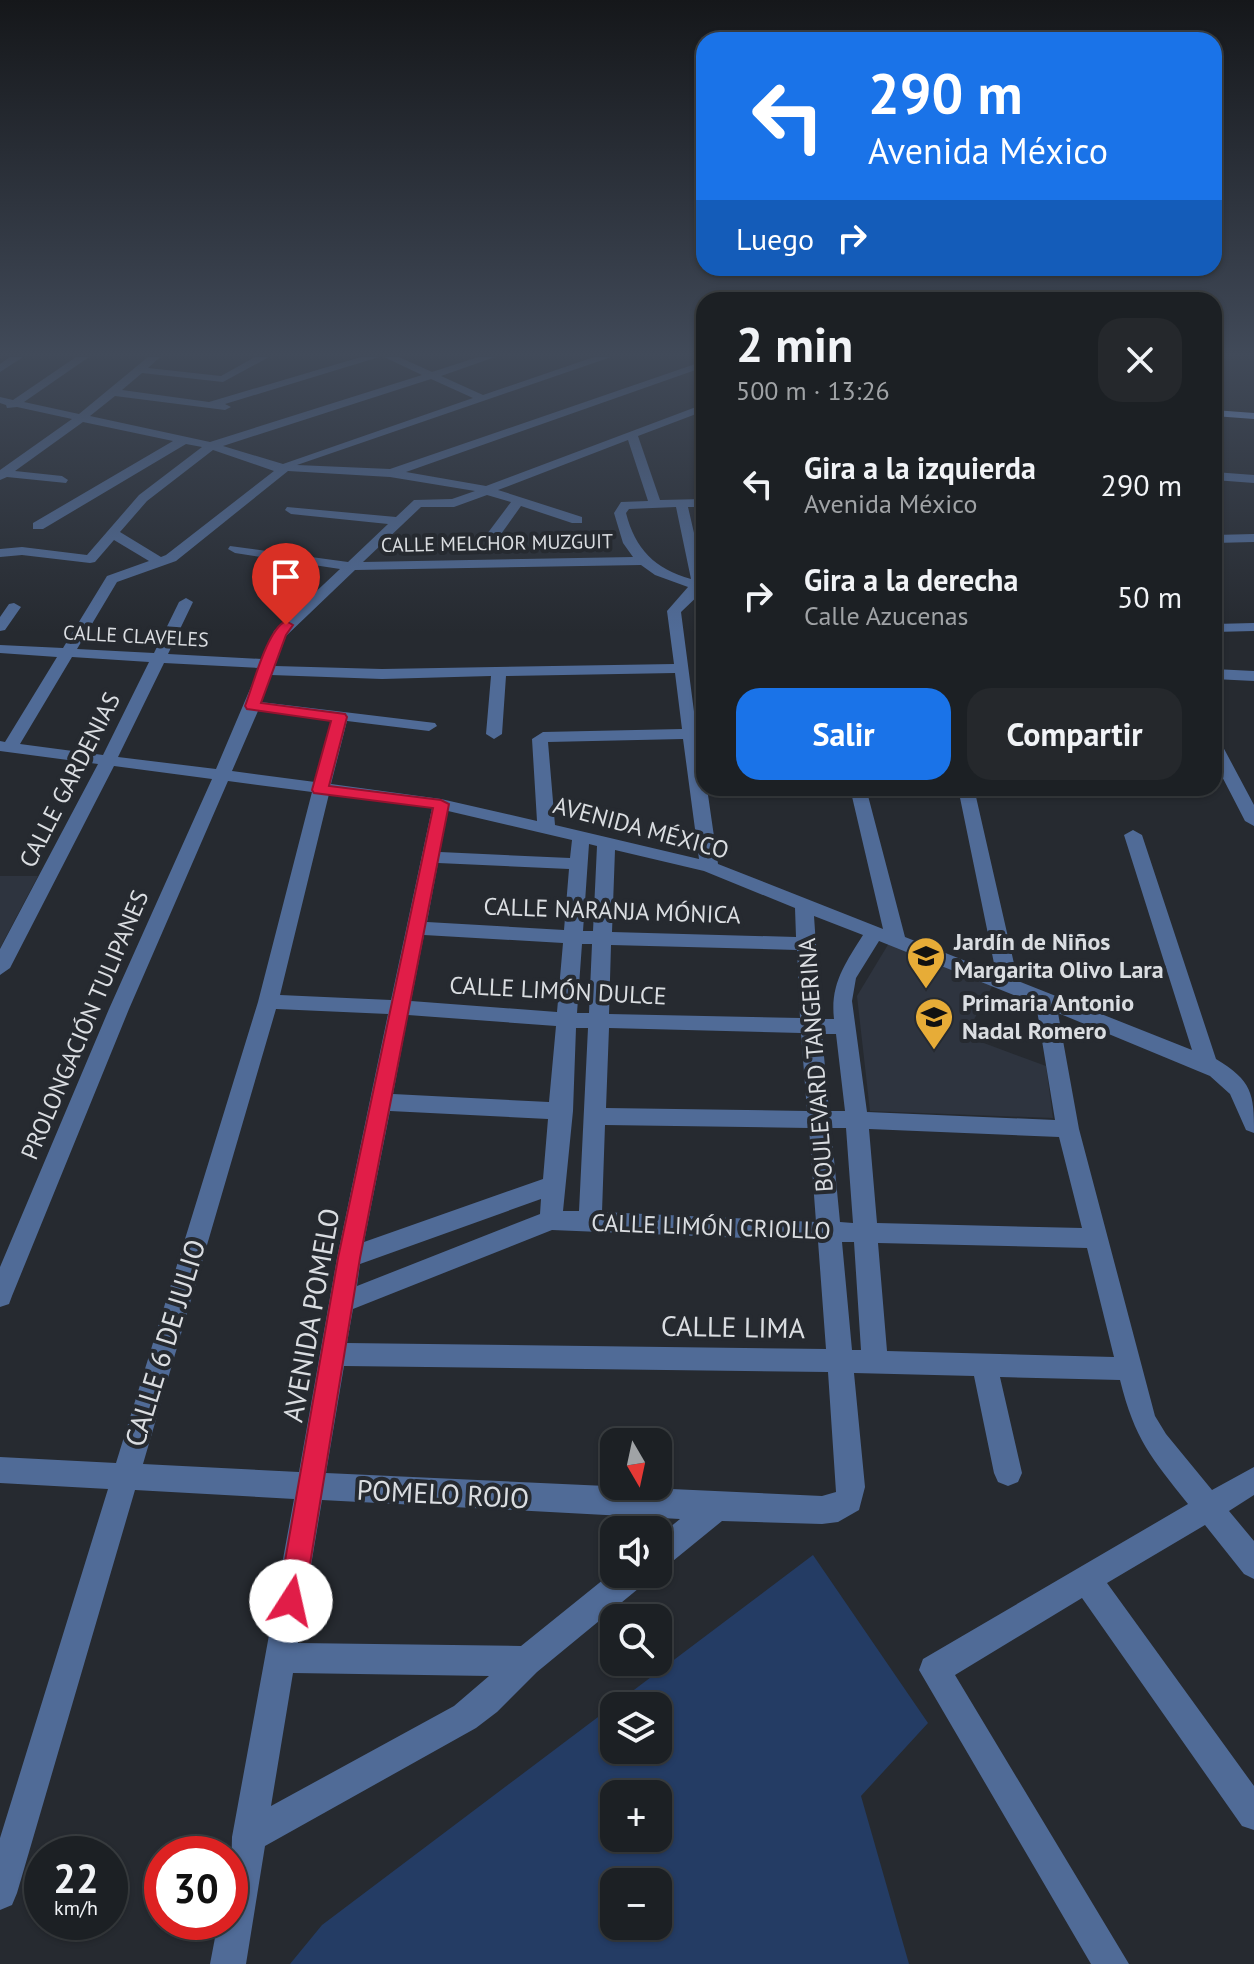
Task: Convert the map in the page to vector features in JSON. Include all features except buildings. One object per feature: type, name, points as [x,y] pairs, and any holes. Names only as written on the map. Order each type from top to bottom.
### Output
[{"type":"street","points":[[1,471],[18,464],[39,449]]},
{"type":"street","points":[[2,553],[22,551],[90,559],[112,533],[125,491],[174,449]]},
{"type":"street","points":[[38,526],[125,491],[206,449]]},
{"type":"street","points":[[218,449],[264,466],[282,469],[390,473],[488,490],[577,520]]},
{"type":"street","points":[[5,747],[112,579],[171,558],[282,469],[293,462],[333,449]]},
{"type":"street","points":[[390,473],[460,449]]},
{"type":"street","name":"PROLONGACIÓN TULIPANES","points":[[0,1296],[7,1263],[252,706],[282,629],[421,501],[450,504],[596,449]]},
{"type":"street","points":[[637,449],[655,504]]},
{"type":"street","points":[[1,471],[62,480]]},
{"type":"street","points":[[1222,477],[1254,479]]},
{"type":"street","points":[[491,538],[518,501]]},
{"type":"street","points":[[681,503],[696,568]]},
{"type":"street","points":[[696,503],[625,505],[620,513],[623,534],[645,561],[666,577],[696,584]]},
{"type":"street","points":[[291,510],[397,521]]},
{"type":"street","points":[[112,533],[159,562]]},
{"type":"street","points":[[1222,539],[1254,538]]},
{"type":"street","name":"CALLE MELCHOR MUZGUIT","points":[[235,549],[349,566],[645,561]]},
{"type":"street","points":[[696,589],[674,611],[696,771]]},
{"type":"street","name":"CALLE GARDENIAS","points":[[0,968],[109,759],[186,602]]},
{"type":"street","points":[[0,627],[14,607]]},
{"type":"street","points":[[1222,628],[1254,627]]},
{"type":"street","name":"CALLE CLAVELES","points":[[0,649],[160,656],[382,674],[682,668]]},
{"type":"street","points":[[494,734],[499,673]]},
{"type":"street","points":[[1222,674],[1254,676]]},
{"type":"street","points":[[252,706],[429,726]]},
{"type":"street","name":"CALLE 6 DE JULIO","points":[[0,1893],[268,1002],[340,717]]},
{"type":"street","points":[[546,827],[540,739],[543,737],[691,734]]},
{"type":"street","name":"AVENIDA MÉXICO","points":[[5,747],[441,804],[709,867],[1207,1064],[1235,1081],[1254,1124]]},
{"type":"street","points":[[1222,760],[1253,816]]},
{"type":"street","points":[[699,796],[709,867]]},
{"type":"street","points":[[859,796],[885,937]]},
{"type":"street","points":[[968,796],[1009,986]]},
{"type":"street","name":"AVENIDA POMELO","points":[[228,1964],[335,1354],[349,1258],[441,804]]},
{"type":"street","points":[[1133,835],[1207,1064]]},
{"type":"street","points":[[551,1220],[562,1111],[571,937],[581,836]]},
{"type":"street","points":[[590,1222],[606,842]]},
{"type":"street","points":[[432,857],[577,864]]},
{"type":"street","name":"BOULEVARD TANGERINA","points":[[804,904],[811,1026],[851,1487],[849,1500],[838,1508]]},
{"type":"street","name":"CALLE NARANJA MÓNICA","points":[[416,928],[571,937],[806,944]]},
{"type":"street","name":"BOULEVARD TANGERINA","points":[[875,1362],[857,1120],[842,987],[885,937]]},
{"type":"street","points":[[1045,1000],[1068,1129],[1129,1369],[1148,1431],[1254,1564]]},
{"type":"street","name":"CALLE LIMÓN DULCE","points":[[268,1002],[398,1007],[569,1020],[845,1027]]},
{"type":"street","points":[[380,1102],[562,1111]]},
{"type":"street","points":[[596,1116],[857,1120],[1068,1129]]},
{"type":"street","points":[[349,1258],[555,1184]]},
{"type":"street","name":"CALLE LIMÓN CRIOLLO","points":[[343,1302],[551,1220],[828,1232],[1096,1238]]},
{"type":"street","name":"CALLE LIMA","points":[[335,1354],[839,1361],[1129,1369]]},
{"type":"street","points":[[985,1366],[1008,1473]]},
{"type":"street","name":"POMELO ROJO","points":[[0,1470],[717,1507],[838,1508]]},
{"type":"street","points":[[1111,1964],[934,1670],[1254,1480]]},
{"type":"street","points":[[672,1544],[717,1507]]},
{"type":"street","points":[[1087,1580],[1254,1814]]},
{"type":"street","points":[[249,1837],[465,1717],[486,1701],[526,1661],[617,1588]]},
{"type":"street","points":[[281,1658],[526,1661]]},
{"type":"shaded area","points":[[0,876],[38,876],[0,948]]},
{"type":"shaded area","name":"Primaria Antonio Nadal Romero","points":[[889,943],[994,983],[965,1036],[1046,1066],[1053,1118],[870,1111],[857,996]]},
{"type":"shaded area","points":[[813,1555],[928,1723],[861,1796],[909,1964],[290,1964],[322,1925],[600,1716],[600,1764],[672,1764],[672,1692],[631,1692],[652,1676],[672,1676],[672,1661]]},
{"type":"place","name":"Jardín de Niños Margarita Olivo Lara","points":[[926,990]]},
{"type":"place","name":"Primaria Antonio Nadal Romero","points":[[934,1051]]},
{"type":"route","points":[[286,625],[279,634],[252,706],[340,717],[320,790],[441,804],[349,1258],[291,1601]]}]
